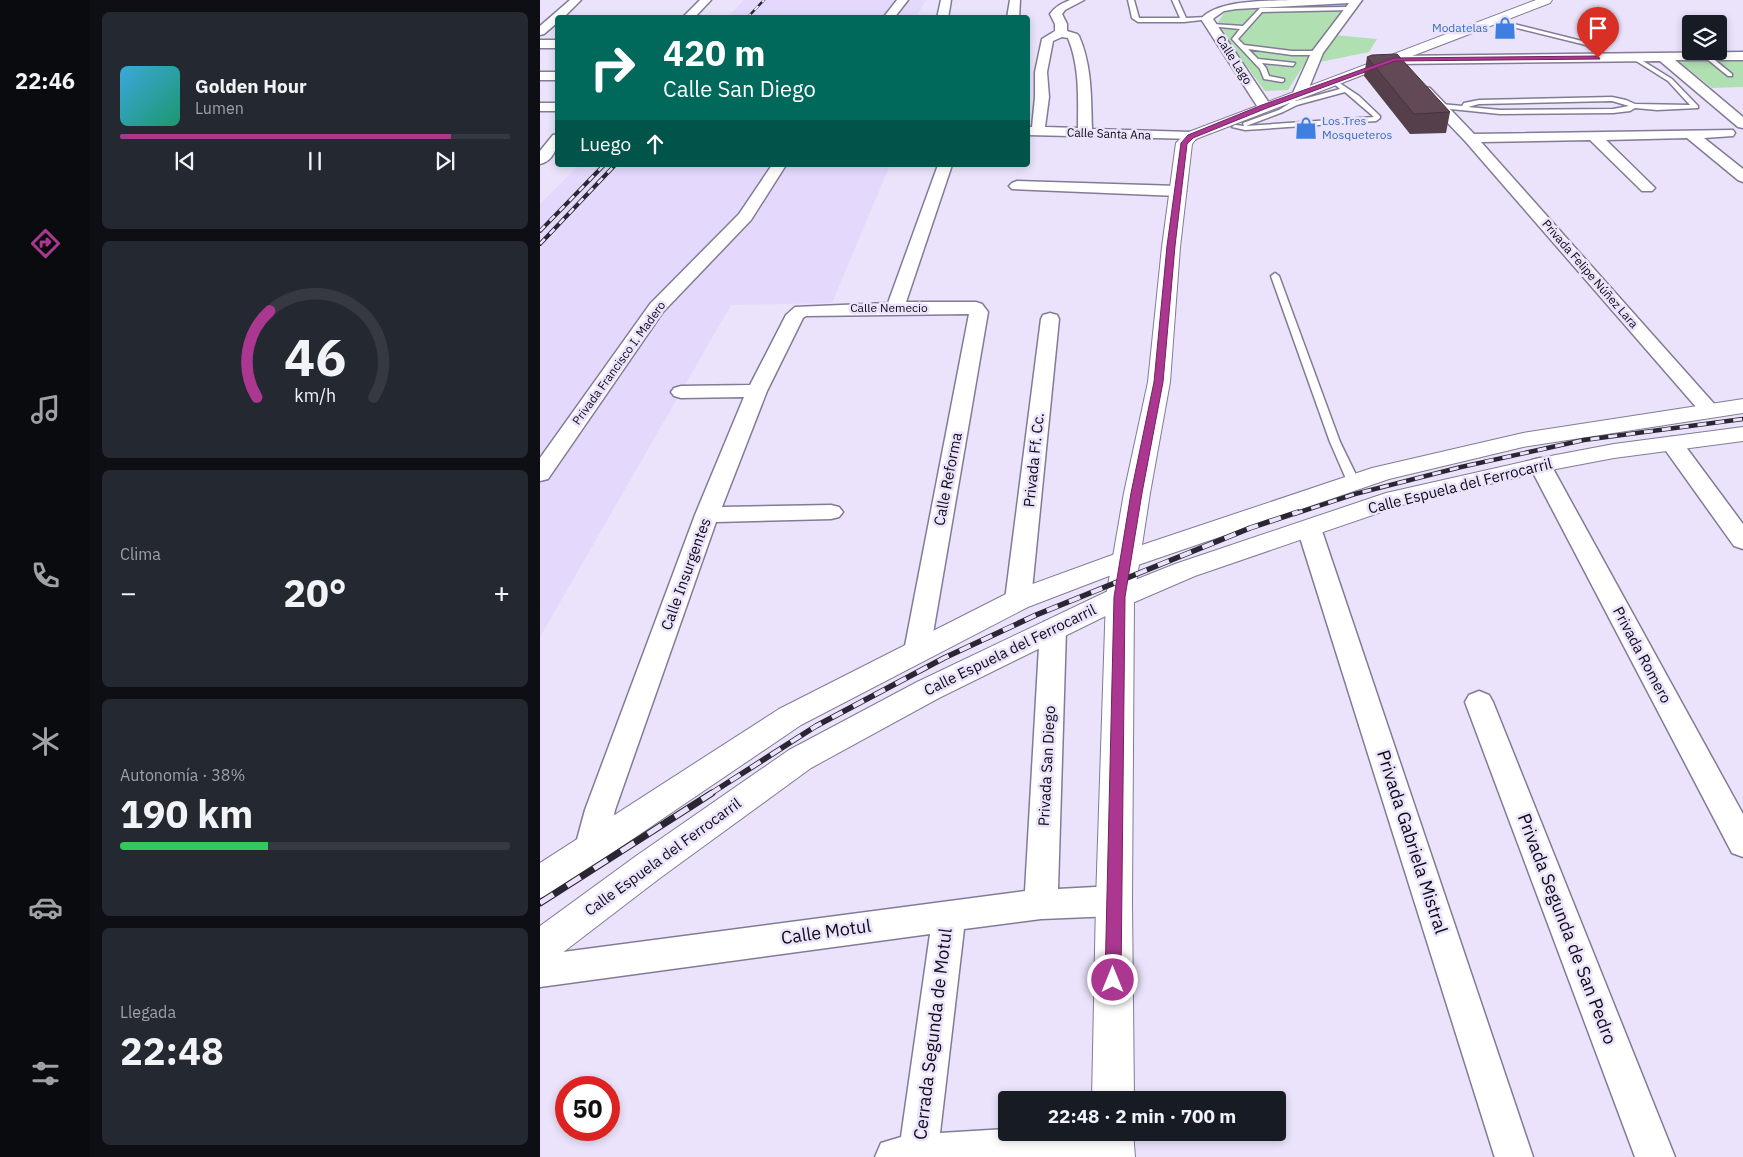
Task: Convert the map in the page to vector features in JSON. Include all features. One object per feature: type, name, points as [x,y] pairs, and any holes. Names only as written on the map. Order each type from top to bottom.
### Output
[{"type":"main road","points":[[1112,1091],[1120,597],[1125,560],[1159,382],[1184,143],[1191,136],[1264,106],[1340,85],[1396,59],[1546,0]]},
{"type":"main road","name":"Calle Espuela del Ferrocarril","points":[[540,882],[790,717],[1018,600],[1125,560],[1381,472],[1523,440],[1743,406]]},
{"type":"main road","name":"Calle Espuela del Ferrocarril","points":[[540,948],[648,867],[800,759],[928,690],[1120,597],[1185,570],[1395,499],[1540,465],[1614,451],[1743,434]]},
{"type":"street","points":[[560,15],[576,0]]},
{"type":"street","points":[[690,15],[706,0]]},
{"type":"street","points":[[890,15],[903,0]]},
{"type":"street","points":[[943,15],[946,0]]},
{"type":"street","points":[[1013,15],[1014,0]]},
{"type":"street","points":[[1079,0],[1061,8],[1056,14],[1061,24],[1069,30],[1080,49],[1084,81],[1085,133]]},
{"type":"street","points":[[1083,13],[1084,0]]},
{"type":"street","points":[[1210,19],[1217,10],[1234,3],[1354,3]]},
{"type":"street","points":[[1293,99],[1317,53],[1354,3]]},
{"type":"street","name":"Calle Lago","points":[[1210,19],[1264,106]]},
{"type":"street","points":[[540,32],[555,20]]},
{"type":"street","points":[[1033,131],[1042,98],[1041,72],[1048,39],[1055,34],[1069,30]]},
{"type":"street","points":[[540,44],[555,44]]},
{"type":"street","points":[[1396,59],[1601,54],[1682,55]]},
{"type":"street","points":[[1727,54],[1743,54]]},
{"type":"street","points":[[1396,59],[1682,57]]},
{"type":"street","points":[[1663,58],[1743,124]]},
{"type":"street","name":"Privada Felipe Núñez Lara","points":[[1396,59],[1409,77],[1441,106],[1470,138],[1710,411]]},
{"type":"street","points":[[540,70],[555,71]]},
{"type":"street","points":[[540,76],[555,76]]},
{"type":"street","points":[[540,107],[555,107]]},
{"type":"street","name":"Calle Santa Ana","points":[[1033,131],[1191,136]]},
{"type":"street","points":[[1470,138],[1728,133]]},
{"type":"street","points":[[1691,134],[1743,177]]},
{"type":"street","points":[[1594,136],[1647,188]]},
{"type":"street","points":[[540,160],[549,143]]},
{"type":"street","name":"Privada Francisco I. Madero","points":[[540,474],[656,308],[745,217],[778,167]]},
{"type":"street","points":[[895,308],[944,167]]},
{"type":"street","points":[[1017,186],[1178,191]]},
{"type":"street","name":"Calle Nemecio","points":[[802,311],[976,308]]},
{"type":"street","name":"Calle Reforma","points":[[917,651],[979,312],[976,308]]},
{"type":"street","name":"Calle Insurgentes","points":[[591,847],[600,810],[707,515],[758,391],[795,316],[802,311]]},
{"type":"street","name":"Privada Ff. Cc.","points":[[1018,600],[1050,319]]},
{"type":"street","points":[[682,392],[758,391]]},
{"type":"street","points":[[1672,444],[1743,541]]},
{"type":"street","name":"Privada Romero","points":[[1540,465],[1743,844]]},
{"type":"street","points":[[707,515],[830,512]]},
{"type":"street","name":"Privada Gabriela Mistral","points":[[1309,528],[1514,1155]]},
{"type":"street","name":"Privada San Diego","points":[[1041,904],[1053,629]]},
{"type":"street","name":"Privada Segunda de San Pedro","points":[[1479,702],[1655,1157]]},
{"type":"street","name":"Calle Motul","points":[[540,971],[949,915],[1041,904],[1114,901]]},
{"type":"street","name":"Cerrada Segunda de Motul","points":[[906,1155],[949,915]]},
{"type":"street","points":[[906,1155],[1112,1144]]},
{"type":"lane","points":[[1131,0],[1135,18],[1138,20],[1210,19],[1244,28]]},
{"type":"lane","points":[[1175,0],[1184,20]]},
{"type":"lane","points":[[1282,80],[1266,78],[1263,68],[1237,44],[1235,39],[1260,10],[1354,3]]},
{"type":"lane","points":[[1494,21],[1588,44],[1601,54]]},
{"type":"lane","points":[[1481,26],[1515,26]]},
{"type":"lane","points":[[1242,48],[1292,53],[1317,53]]},
{"type":"lane","points":[[1464,107],[1466,104],[1480,102],[1612,98],[1633,106],[1656,108],[1696,107],[1670,80],[1635,58]]},
{"type":"lane","points":[[1712,60],[1730,75]]},
{"type":"lane","points":[[1256,61],[1292,64]]},
{"type":"lane","points":[[1263,68],[1289,70]]},
{"type":"lane","points":[[1293,99],[1281,111],[1235,127],[1376,120],[1378,117],[1361,100],[1340,85]]},
{"type":"lane","points":[[1441,106],[1500,112],[1612,111],[1630,109],[1633,106]]},
{"type":"lane","points":[[1275,276],[1335,442],[1354,481]]},
{"type":"shaded area","points":[[744,0],[926,0],[917,15],[730,15]]},
{"type":"shaded area","points":[[577,167],[889,167],[832,303],[731,305],[540,637],[540,204]]},
{"type":"green space","points":[[1350,2],[1324,34],[1377,39],[1369,52],[1320,62],[1323,56],[1310,55],[1288,90],[1265,91],[1216,25],[1227,9]]},
{"type":"green space","points":[[1676,59],[1743,59],[1743,87],[1712,88]]},
{"type":"building","points":[[1397,54],[1450,112],[1414,114],[1367,57]]},
{"type":"railway","points":[[750,15],[764,0]]},
{"type":"railway","points":[[540,231],[602,167]]},
{"type":"railway","points":[[540,244],[613,167]]},
{"type":"railway","points":[[1294,514],[1355,494],[1461,467],[1584,440],[1743,419]]},
{"type":"railway","points":[[710,794],[816,726],[944,658],[1036,615],[1250,528],[1298,512]]},
{"type":"railway","points":[[540,903],[712,793]]},
{"type":"place","name":"Modatelas","points":[[1505,28]]},
{"type":"place","name":"Los Tres Mosqueteros","points":[[1306,128]]},
{"type":"route","points":[[1113,980],[1120,597],[1137,493],[1159,382],[1171,246],[1184,143],[1191,136],[1264,106],[1286,100],[1394,60],[1598,58]]}]
